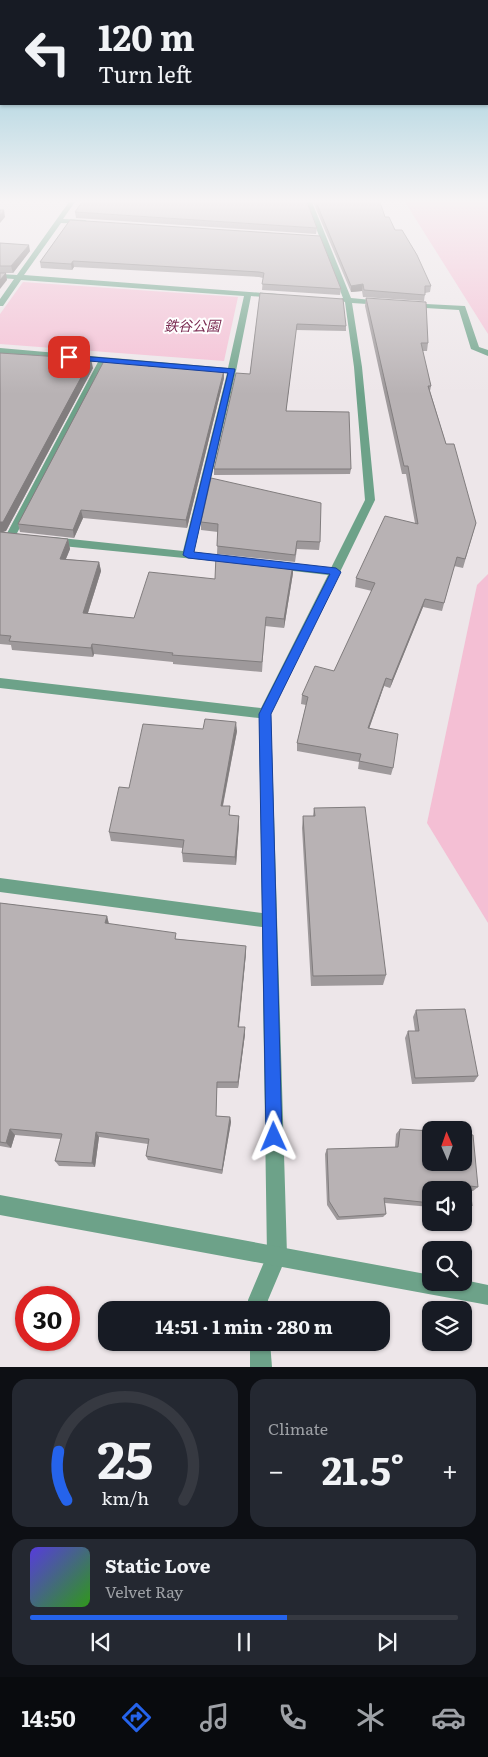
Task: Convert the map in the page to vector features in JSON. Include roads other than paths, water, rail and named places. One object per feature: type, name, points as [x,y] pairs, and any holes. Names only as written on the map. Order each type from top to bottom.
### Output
[{"type":"street","points":[[0,304],[27,266]]},
{"type":"street","points":[[258,1301],[277,1255],[265,714],[370,500],[358,367],[348,300],[334,266]]},
{"type":"street","points":[[0,276],[284,296]]},
{"type":"street","points":[[188,555],[232,371],[248,294]]},
{"type":"street","points":[[330,299],[394,304]]},
{"type":"street","points":[[403,304],[462,308],[475,349],[488,353]]},
{"type":"street","points":[[0,351],[232,371]]},
{"type":"street","points":[[10,537],[103,360]]},
{"type":"street","points":[[40,540],[238,560]]},
{"type":"street","points":[[267,564],[336,572]]},
{"type":"street","points":[[0,683],[265,714]]},
{"type":"street","points":[[0,885],[269,921]]},
{"type":"street","points":[[0,1206],[488,1295]]},
{"type":"street","points":[[260,1351],[261,1367]]},
{"type":"park label","name":"鉄谷公園","points":[[192,326]]}]
